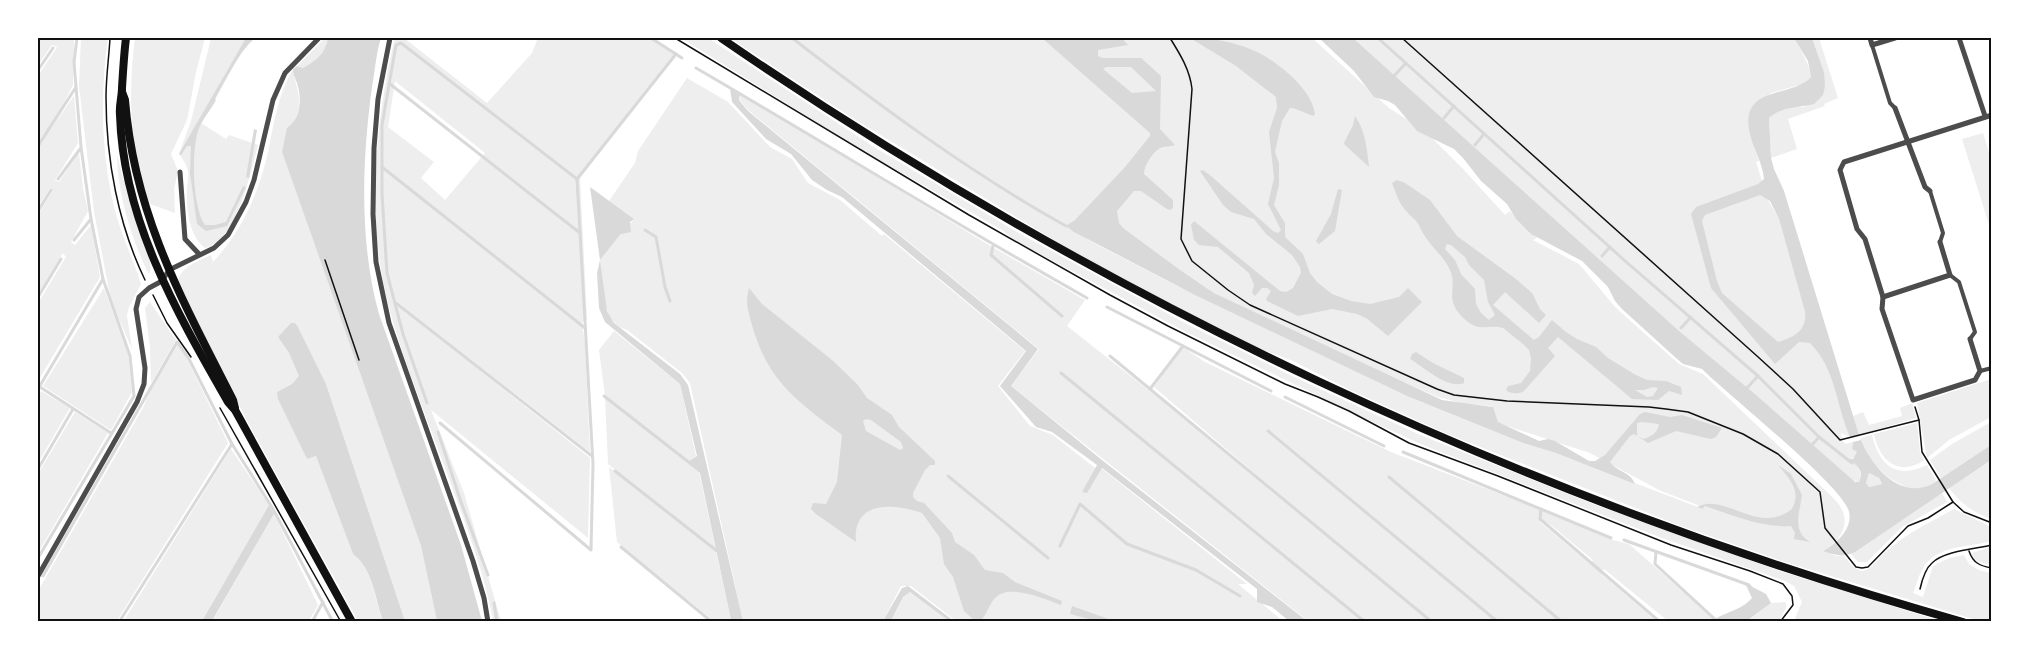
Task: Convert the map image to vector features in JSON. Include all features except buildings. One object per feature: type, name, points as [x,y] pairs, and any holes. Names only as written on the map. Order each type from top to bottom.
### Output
[{"type":"main road","points":[[126,38],[120,100],[121,138],[129,185],[146,240],[162,281],[352,621]]},
{"type":"main road","points":[[721,38],[887,147],[1034,234],[1154,300],[1296,369],[1499,460],[1627,511],[1815,577],[1963,621]]},
{"type":"main road","points":[[122,91],[136,178],[148,219],[169,270],[233,400],[235,410]]},
{"type":"street","points":[[38,576],[131,412],[144,384],[145,368],[136,309],[139,297],[162,281],[169,270],[214,248],[228,235],[254,180],[273,100],[285,73],[319,38]]},
{"type":"street","points":[[390,38],[378,99],[374,148],[373,214],[376,262],[389,323],[473,561],[488,621]]},
{"type":"street","points":[[1870,38],[1890,103],[1895,108],[1906,141],[1911,147],[1925,187],[1930,190],[1943,233],[1940,242],[1950,275],[1959,282],[1975,332],[1970,339],[1980,371],[1975,380],[1913,400],[1882,309],[1883,297],[1865,239],[1857,229],[1840,166],[1844,162],[1906,141],[1992,115]]},
{"type":"street","points":[[1872,45],[1895,38]]},
{"type":"street","points":[[1959,38],[1984,116]]},
{"type":"street","points":[[180,172],[185,239],[199,254]]},
{"type":"street","points":[[1883,297],[1950,275]]},
{"type":"street","points":[[1980,371],[1992,368]]},
{"type":"path","points":[[675,38],[696,50]]},
{"type":"path","points":[[1170,38],[1191,78],[1192,89],[1181,239],[1192,261],[1250,305],[1437,389],[1454,394],[1507,401],[1649,407],[1688,412],[1743,434],[1778,454],[1820,492],[1825,528],[1856,567],[1868,567],[1908,526],[1928,518],[1953,502]]},
{"type":"path","points":[[1402,38],[1793,389],[1840,440],[1919,420]]},
{"type":"path","points":[[325,260],[359,360]]},
{"type":"path","points":[[149,288],[167,323],[197,363]]},
{"type":"path","points":[[1913,400],[1919,420],[1922,452],[1953,502],[1964,512],[1992,523]]},
{"type":"path","points":[[218,403],[341,621]]},
{"type":"path","points":[[1920,589],[1932,562],[1945,555],[1992,545]]},
{"type":"path","points":[[1968,550],[1979,565],[1992,568]]},
{"type":"path","points":[[1780,621],[1784,617]]},
{"type":"shaded area","points":[[38,38],[74,38],[73,85],[50,130],[74,96],[78,143],[55,180],[59,182],[79,153],[88,211],[71,242],[75,245],[91,225],[100,277],[38,381],[38,303],[66,257],[63,253],[38,294],[38,215],[53,190],[50,188],[38,207],[38,76],[57,47],[52,45],[38,65]]},
{"type":"shaded area","points":[[81,38],[108,38],[103,101],[106,165],[117,216],[141,284],[127,315],[132,349],[111,301],[94,212],[79,86]]},
{"type":"shaded area","points":[[135,38],[205,38],[187,120],[171,154],[178,171],[174,189],[175,213],[150,204],[138,163],[131,101]]},
{"type":"shaded area","points":[[211,38],[250,38],[201,123],[226,139],[229,135],[258,145],[247,187],[234,219],[226,233],[216,243],[205,248],[195,237],[190,222],[187,197],[188,171],[179,154],[191,121]]},
{"type":"shaded area","points":[[246,38],[255,38],[233,67],[196,137],[195,192],[197,205],[205,225],[226,222],[243,186],[246,187],[227,226],[206,231],[197,224],[190,173],[191,146],[187,146],[181,155],[179,154]]},
{"type":"shaded area","points":[[325,38],[328,38],[327,44],[320,56],[303,68],[297,66]]},
{"type":"shaded area","points":[[328,38],[381,38],[372,87],[366,143],[364,201],[368,259],[379,314],[461,545],[482,621],[437,621],[421,546],[282,152],[287,128],[298,114],[300,101],[293,69],[297,66],[303,68],[316,59],[325,48]]},
{"type":"shaded area","points":[[395,38],[404,38],[487,103],[532,53],[538,38],[652,38],[677,53],[580,178],[587,319],[582,322],[590,452],[395,300],[393,290],[395,303],[590,458],[588,538],[431,410],[464,493],[501,621],[493,621],[477,558],[401,348],[383,281],[378,252],[375,191],[379,127]],"holes":[[[395,81],[485,153],[445,200],[421,178],[434,162],[388,127]]]},
{"type":"shaded area","points":[[681,38],[708,38],[874,147],[1024,236],[1183,322],[1294,377],[1418,434],[1593,504],[1783,572],[1940,621],[1794,621],[1802,602],[1794,586],[1785,581],[1662,538],[1423,445],[1182,330],[1014,240],[1002,230],[858,148]]},
{"type":"shaded area","points":[[730,38],[1312,38],[1389,108],[1425,131],[1505,215],[1510,211],[1537,238],[1533,240],[1579,264],[1616,308],[1679,364],[1703,374],[1832,497],[1843,513],[1844,526],[1835,542],[1824,550],[1836,556],[1844,556],[1854,567],[1862,571],[1872,566],[1902,539],[1954,509],[1991,527],[1991,541],[1953,548],[1935,555],[1921,573],[1913,593],[1923,597],[1933,566],[1949,558],[1964,555],[1969,564],[1991,573],[1991,621],[1980,621],[1788,563],[1681,526],[1445,433],[1293,361],[1242,342],[1076,255],[854,119]],"holes":[[[1066,226],[1193,279],[1214,293],[1344,356],[1438,397],[1461,403],[1491,406],[1498,423],[1590,453],[1661,491],[1703,507],[1703,509],[1556,453],[1523,443],[1407,396],[1173,284]]]},
{"type":"shaded area","points":[[1042,38],[1122,38],[1128,45],[1098,50],[1098,56],[1141,58],[1161,76],[1160,129],[1175,145],[1157,150],[1151,156],[1144,174],[1173,200],[1173,208],[1167,209],[1141,191],[1134,191],[1117,211],[1119,223],[1214,293],[1442,400],[1493,407],[1498,422],[1539,441],[1548,439],[1555,441],[1589,461],[1595,461],[1605,455],[1640,414],[1645,412],[1670,417],[1682,415],[1722,428],[1716,437],[1711,439],[1676,431],[1648,443],[1637,436],[1634,434],[1630,436],[1610,462],[1630,476],[1635,484],[1556,453],[1523,443],[1407,396],[1195,295],[1066,226],[1075,220],[1125,167],[1150,133]],"holes":[[[1131,67],[1156,91],[1132,93],[1103,69]],[[1642,422],[1659,424],[1656,431],[1644,439],[1637,436],[1637,423]]]},
{"type":"shaded area","points":[[1190,38],[1228,42],[1260,53],[1290,75],[1307,94],[1315,114],[1313,116],[1290,108],[1282,121],[1275,152],[1279,163],[1279,185],[1274,205],[1285,223],[1285,237],[1303,254],[1310,273],[1317,282],[1332,294],[1351,301],[1370,304],[1399,297],[1408,288],[1422,302],[1388,336],[1366,318],[1357,314],[1332,309],[1298,316],[1267,301],[1271,291],[1267,288],[1262,288],[1255,296],[1252,293],[1254,285],[1249,273],[1218,247],[1199,245],[1194,240],[1191,225],[1194,221],[1280,291],[1286,292],[1293,288],[1301,273],[1292,255],[1266,234],[1254,219],[1231,212],[1223,205],[1200,171],[1203,170],[1211,176],[1278,233],[1281,230],[1268,204],[1274,178],[1269,132],[1277,108],[1276,97],[1236,66]]},
{"type":"shaded area","points":[[1319,38],[1353,38],[1678,330],[1855,482],[1859,482],[1861,478],[1860,471],[1847,459],[1853,459],[1857,452],[1852,449],[1853,442],[1861,440],[1872,461],[1880,470],[1898,484],[1909,488],[1920,488],[1932,484],[1991,445],[1991,460],[1855,552],[1835,555],[1823,551],[1846,530],[1850,518],[1849,512],[1842,500],[1807,462],[1702,369],[1683,364],[1676,358],[1622,309],[1608,287],[1582,261],[1531,234],[1516,219],[1507,204],[1481,181],[1454,149],[1417,131],[1395,105],[1374,97],[1354,71]],"holes":[[[1869,473],[1879,478],[1882,484],[1869,487],[1866,483]]]},
{"type":"shaded area","points":[[1353,38],[1796,38],[1811,77],[1803,84],[1771,93],[1750,135],[1768,200],[1779,219],[1805,312],[1819,353],[1830,371],[1850,437],[1841,433],[1843,442],[1846,444],[1853,442],[1852,449],[1857,452],[1856,456],[1849,460],[1859,467],[1861,478],[1859,482],[1851,480],[1755,394],[1678,330]]},
{"type":"shaded area","points":[[1794,38],[1812,38],[1824,72],[1825,86],[1823,95],[1814,104],[1785,109],[1769,118],[1771,158],[1784,191],[1859,435],[1850,437],[1825,364],[1810,343],[1799,342],[1775,364],[1711,288],[1691,214],[1696,207],[1758,184],[1764,179],[1762,166],[1750,135],[1749,115],[1753,105],[1761,99],[1792,88],[1811,77],[1808,61]],"holes":[[[1760,195],[1770,201],[1779,219],[1805,312],[1802,329],[1778,342],[1722,293],[1702,221],[1705,215]]]},
{"type":"shaded area","points":[[1812,38],[1819,38],[1838,98],[1824,104],[1825,106],[1788,119],[1797,149],[1771,158],[1769,118],[1785,109],[1804,107],[1824,72]]},
{"type":"shaded area","points":[[293,69],[299,107],[282,152],[421,546],[437,621],[405,621],[326,384],[298,327],[278,337],[300,376],[292,384],[277,392],[307,459],[316,456],[353,554],[360,560],[369,576],[383,621],[358,621],[252,430],[178,285],[181,274],[189,266],[211,255],[213,262],[233,238],[248,211],[260,182],[280,99]]},
{"type":"shaded area","points":[[687,78],[728,102],[770,147],[792,159],[808,183],[840,200],[882,236],[884,234],[1025,351],[998,386],[1030,426],[1053,435],[1099,471],[1101,468],[1247,584],[1238,584],[1283,621],[956,621],[911,586],[901,586],[883,621],[743,621],[690,383],[682,373],[627,330],[618,326],[607,311],[604,301],[600,260],[634,219],[609,201],[635,163],[638,151]]},
{"type":"shaded area","points":[[730,88],[740,94],[739,100],[748,111],[1038,349],[1011,386],[1307,621],[1289,621],[1272,607],[1257,602],[1257,589],[1102,468],[1087,493],[1082,492],[1097,465],[1052,432],[1036,427],[1000,386],[1026,351],[842,197],[812,180],[791,154],[766,139],[732,102]]},
{"type":"shaded area","points":[[740,94],[994,248],[1085,300],[1067,326],[1260,478],[1154,387],[1183,347],[1205,362],[1391,452],[1539,509],[1540,522],[1590,564],[1593,560],[1541,519],[1541,510],[1609,539],[1629,544],[1714,619],[1712,621],[1668,621],[1604,569],[1601,574],[1656,621],[1308,621],[1011,386],[1039,349],[748,110],[740,100]]},
{"type":"shaded area","points":[[1355,116],[1363,134],[1369,167],[1344,143]]},
{"type":"shaded area","points":[[254,129],[257,130],[249,178],[246,177]]},
{"type":"shaded area","points":[[1983,133],[1991,159],[1991,231],[1962,139]]},
{"type":"shaded area","points":[[117,155],[146,245],[150,273],[142,260],[131,231],[120,184]]},
{"type":"shaded area","points":[[1397,180],[1405,183],[1430,200],[1457,236],[1532,293],[1540,309],[1546,315],[1539,323],[1505,292],[1493,305],[1534,340],[1552,320],[1566,332],[1596,347],[1608,358],[1634,374],[1647,380],[1666,381],[1681,387],[1682,395],[1669,391],[1658,400],[1632,399],[1558,337],[1548,348],[1555,356],[1523,392],[1514,393],[1506,390],[1508,386],[1521,383],[1530,371],[1529,350],[1503,328],[1477,327],[1460,314],[1453,300],[1453,282],[1449,268],[1427,240],[1417,222],[1402,206],[1392,183]],"holes":[[[1447,244],[1465,257],[1469,265],[1484,280],[1488,302],[1495,315],[1489,320],[1476,304],[1475,289],[1461,274],[1455,260],[1445,249]],[[1658,388],[1653,396],[1647,397],[1635,390]]]},
{"type":"shaded area","points":[[590,187],[634,219],[630,222],[631,232],[621,234],[600,260]]},
{"type":"shaded area","points":[[1338,189],[1342,190],[1335,231],[1319,244],[1316,241],[1331,214]]},
{"type":"shaded area","points":[[600,260],[607,311],[614,323],[680,374],[688,385],[743,621],[730,621],[699,469],[689,461],[697,456],[680,384],[605,322],[599,308],[597,273]]},
{"type":"shaded area","points":[[104,288],[128,354],[132,392],[111,430],[43,386]]},
{"type":"shaded area","points":[[749,288],[762,304],[832,360],[858,385],[867,398],[892,415],[899,427],[935,461],[935,465],[930,465],[925,470],[913,497],[924,503],[952,533],[955,542],[974,555],[985,570],[1003,573],[1015,582],[1062,601],[1061,605],[1027,594],[1009,592],[995,598],[980,621],[974,620],[964,611],[953,577],[944,564],[940,538],[922,513],[899,507],[877,508],[861,518],[857,528],[856,542],[816,514],[811,509],[813,503],[826,504],[837,482],[842,435],[786,389],[766,361],[748,311]],"holes":[[[871,420],[901,442],[903,448],[900,450],[866,431],[863,421]]]},
{"type":"shaded area","points":[[150,302],[176,340],[151,383],[145,308]]},
{"type":"shaded area","points":[[291,323],[295,323],[298,327],[326,384],[405,621],[383,621],[369,576],[360,560],[353,554],[316,456],[307,459],[278,399],[277,392],[292,384],[299,376],[289,353],[278,337]]},
{"type":"shaded area","points":[[614,331],[680,384],[696,456],[689,461],[620,409],[699,472],[716,550],[608,464],[605,396],[599,350]]},
{"type":"shaded area","points":[[177,344],[186,357],[228,443],[118,619],[121,621],[38,621],[38,591]]},
{"type":"shaded area","points":[[1416,352],[1464,378],[1464,383],[1451,383],[1436,377],[1410,359]]},
{"type":"shaded area","points":[[1991,379],[1991,417],[1949,440],[1927,458],[1917,403]]},
{"type":"shaded area","points":[[41,391],[70,408],[38,463],[38,396]]},
{"type":"shaded area","points":[[1912,403],[1916,418],[1859,435],[1853,416],[1863,412],[1869,425],[1902,416],[1900,408]]},
{"type":"shaded area","points":[[75,412],[108,433],[38,553],[38,474]]},
{"type":"shaded area","points":[[1991,422],[1991,445],[1941,478],[1930,460],[1952,444]]},
{"type":"shaded area","points":[[1917,423],[1920,452],[1924,460],[1906,467],[1892,464],[1880,452],[1874,434]]},
{"type":"shaded area","points":[[1872,435],[1879,454],[1890,467],[1906,471],[1927,465],[1936,481],[1925,488],[1913,489],[1887,476],[1871,460],[1860,438]]},
{"type":"shaded area","points":[[231,449],[269,505],[202,621],[123,622]]},
{"type":"shaded area","points":[[1991,460],[1991,519],[1968,507],[1949,488]]},
{"type":"shaded area","points":[[1778,465],[1791,474],[1802,495],[1798,520],[1800,532],[1810,542],[1794,539],[1795,533],[1791,526],[1760,523],[1708,507],[1704,506],[1703,509],[1697,507],[1708,504],[1719,505],[1754,516],[1766,518],[1779,516],[1792,509],[1796,496],[1793,485]]},
{"type":"shaded area","points":[[609,467],[716,551],[731,620],[714,621],[617,542]]},
{"type":"shaded area","points":[[1869,473],[1879,478],[1882,484],[1869,487],[1866,483]]},
{"type":"shaded area","points":[[1942,493],[1947,502],[1902,527],[1867,562],[1858,562],[1851,554]]},
{"type":"shaded area","points":[[269,505],[274,514],[212,621],[202,621]]},
{"type":"shaded area","points":[[274,514],[318,605],[309,621],[212,622]]},
{"type":"shaded area","points":[[1991,547],[1991,565],[1974,558],[1972,553]]},
{"type":"shaded area","points":[[1745,583],[1766,594],[1771,603],[1747,621],[1712,621],[1743,606],[1752,598]]},
{"type":"shaded area","points":[[908,586],[954,621],[949,621],[910,592],[903,597],[891,621],[883,621],[902,588]]},
{"type":"shaded area","points":[[910,592],[949,621],[891,622],[903,597]]},
{"type":"shaded area","points":[[1786,602],[1786,608],[1779,621],[1747,622],[1771,603]]},
{"type":"shaded area","points":[[1072,606],[1114,621],[1097,621],[1070,614]]},
{"type":"waterway","points":[[38,146],[76,87],[74,62],[77,38]]},
{"type":"waterway","points":[[651,38],[682,58]]},
{"type":"waterway","points":[[792,38],[925,137],[994,183],[1066,226]]},
{"type":"waterway","points":[[1378,38],[1624,260],[1758,376],[1819,437],[1852,463]]},
{"type":"waterway","points":[[427,403],[403,334],[387,273],[382,194],[382,125],[396,45],[401,43],[577,179],[676,54]]},
{"type":"waterway","points":[[38,70],[53,48]]},
{"type":"waterway","points":[[1394,76],[1406,63]]},
{"type":"waterway","points":[[696,68],[1087,298]]},
{"type":"waterway","points":[[390,84],[580,233]]},
{"type":"waterway","points":[[74,240],[91,219],[81,147],[76,87]]},
{"type":"waterway","points":[[1444,118],[1454,106]]},
{"type":"waterway","points":[[1475,145],[1484,134]]},
{"type":"waterway","points":[[58,179],[80,149]]},
{"type":"waterway","points":[[382,167],[585,328]]},
{"type":"waterway","points":[[440,423],[591,550],[593,464],[577,179]]},
{"type":"waterway","points":[[38,211],[51,190]]},
{"type":"waterway","points":[[38,558],[134,396],[130,356],[103,279],[91,219]]},
{"type":"waterway","points":[[645,230],[656,237],[665,287],[670,301]]},
{"type":"waterway","points":[[993,246],[991,255],[1062,316]]},
{"type":"waterway","points":[[1602,256],[1610,247]]},
{"type":"waterway","points":[[38,297],[61,259]]},
{"type":"waterway","points":[[38,389],[103,279]]},
{"type":"waterway","points":[[396,303],[592,456]]},
{"type":"waterway","points":[[1107,307],[1271,391]]},
{"type":"waterway","points":[[1681,328],[1691,317]]},
{"type":"waterway","points":[[43,576],[177,342],[189,359],[232,444],[273,509],[333,622]]},
{"type":"waterway","points":[[1150,389],[1183,346]]},
{"type":"waterway","points":[[1110,356],[1432,622]]},
{"type":"waterway","points":[[1061,373],[1365,622]]},
{"type":"waterway","points":[[1747,388],[1758,376]]},
{"type":"waterway","points":[[40,387],[111,433]]},
{"type":"waterway","points":[[604,396],[700,471]]},
{"type":"waterway","points":[[1285,397],[1384,446]]},
{"type":"waterway","points":[[38,469],[73,409]]},
{"type":"waterway","points":[[1268,431],[1498,622]]},
{"type":"waterway","points":[[438,432],[488,575]]},
{"type":"waterway","points":[[1811,446],[1819,437]]},
{"type":"waterway","points":[[121,619],[232,444]]},
{"type":"waterway","points":[[1403,452],[1611,538]]},
{"type":"waterway","points":[[615,471],[717,551]]},
{"type":"waterway","points":[[948,476],[1048,558]]},
{"type":"waterway","points":[[1389,477],[1562,622]]},
{"type":"waterway","points":[[1060,546],[1080,504],[1127,544],[1196,570],[1240,596]]},
{"type":"waterway","points":[[1541,509],[1540,519],[1660,622]]},
{"type":"waterway","points":[[1624,540],[1749,585],[1751,588]]},
{"type":"waterway","points":[[621,547],[712,622]]},
{"type":"waterway","points":[[1656,552],[1655,564],[1718,622]]},
{"type":"waterway","points":[[312,622],[323,602]]},
{"type":"waterway","points":[[494,603],[497,622]]}]
